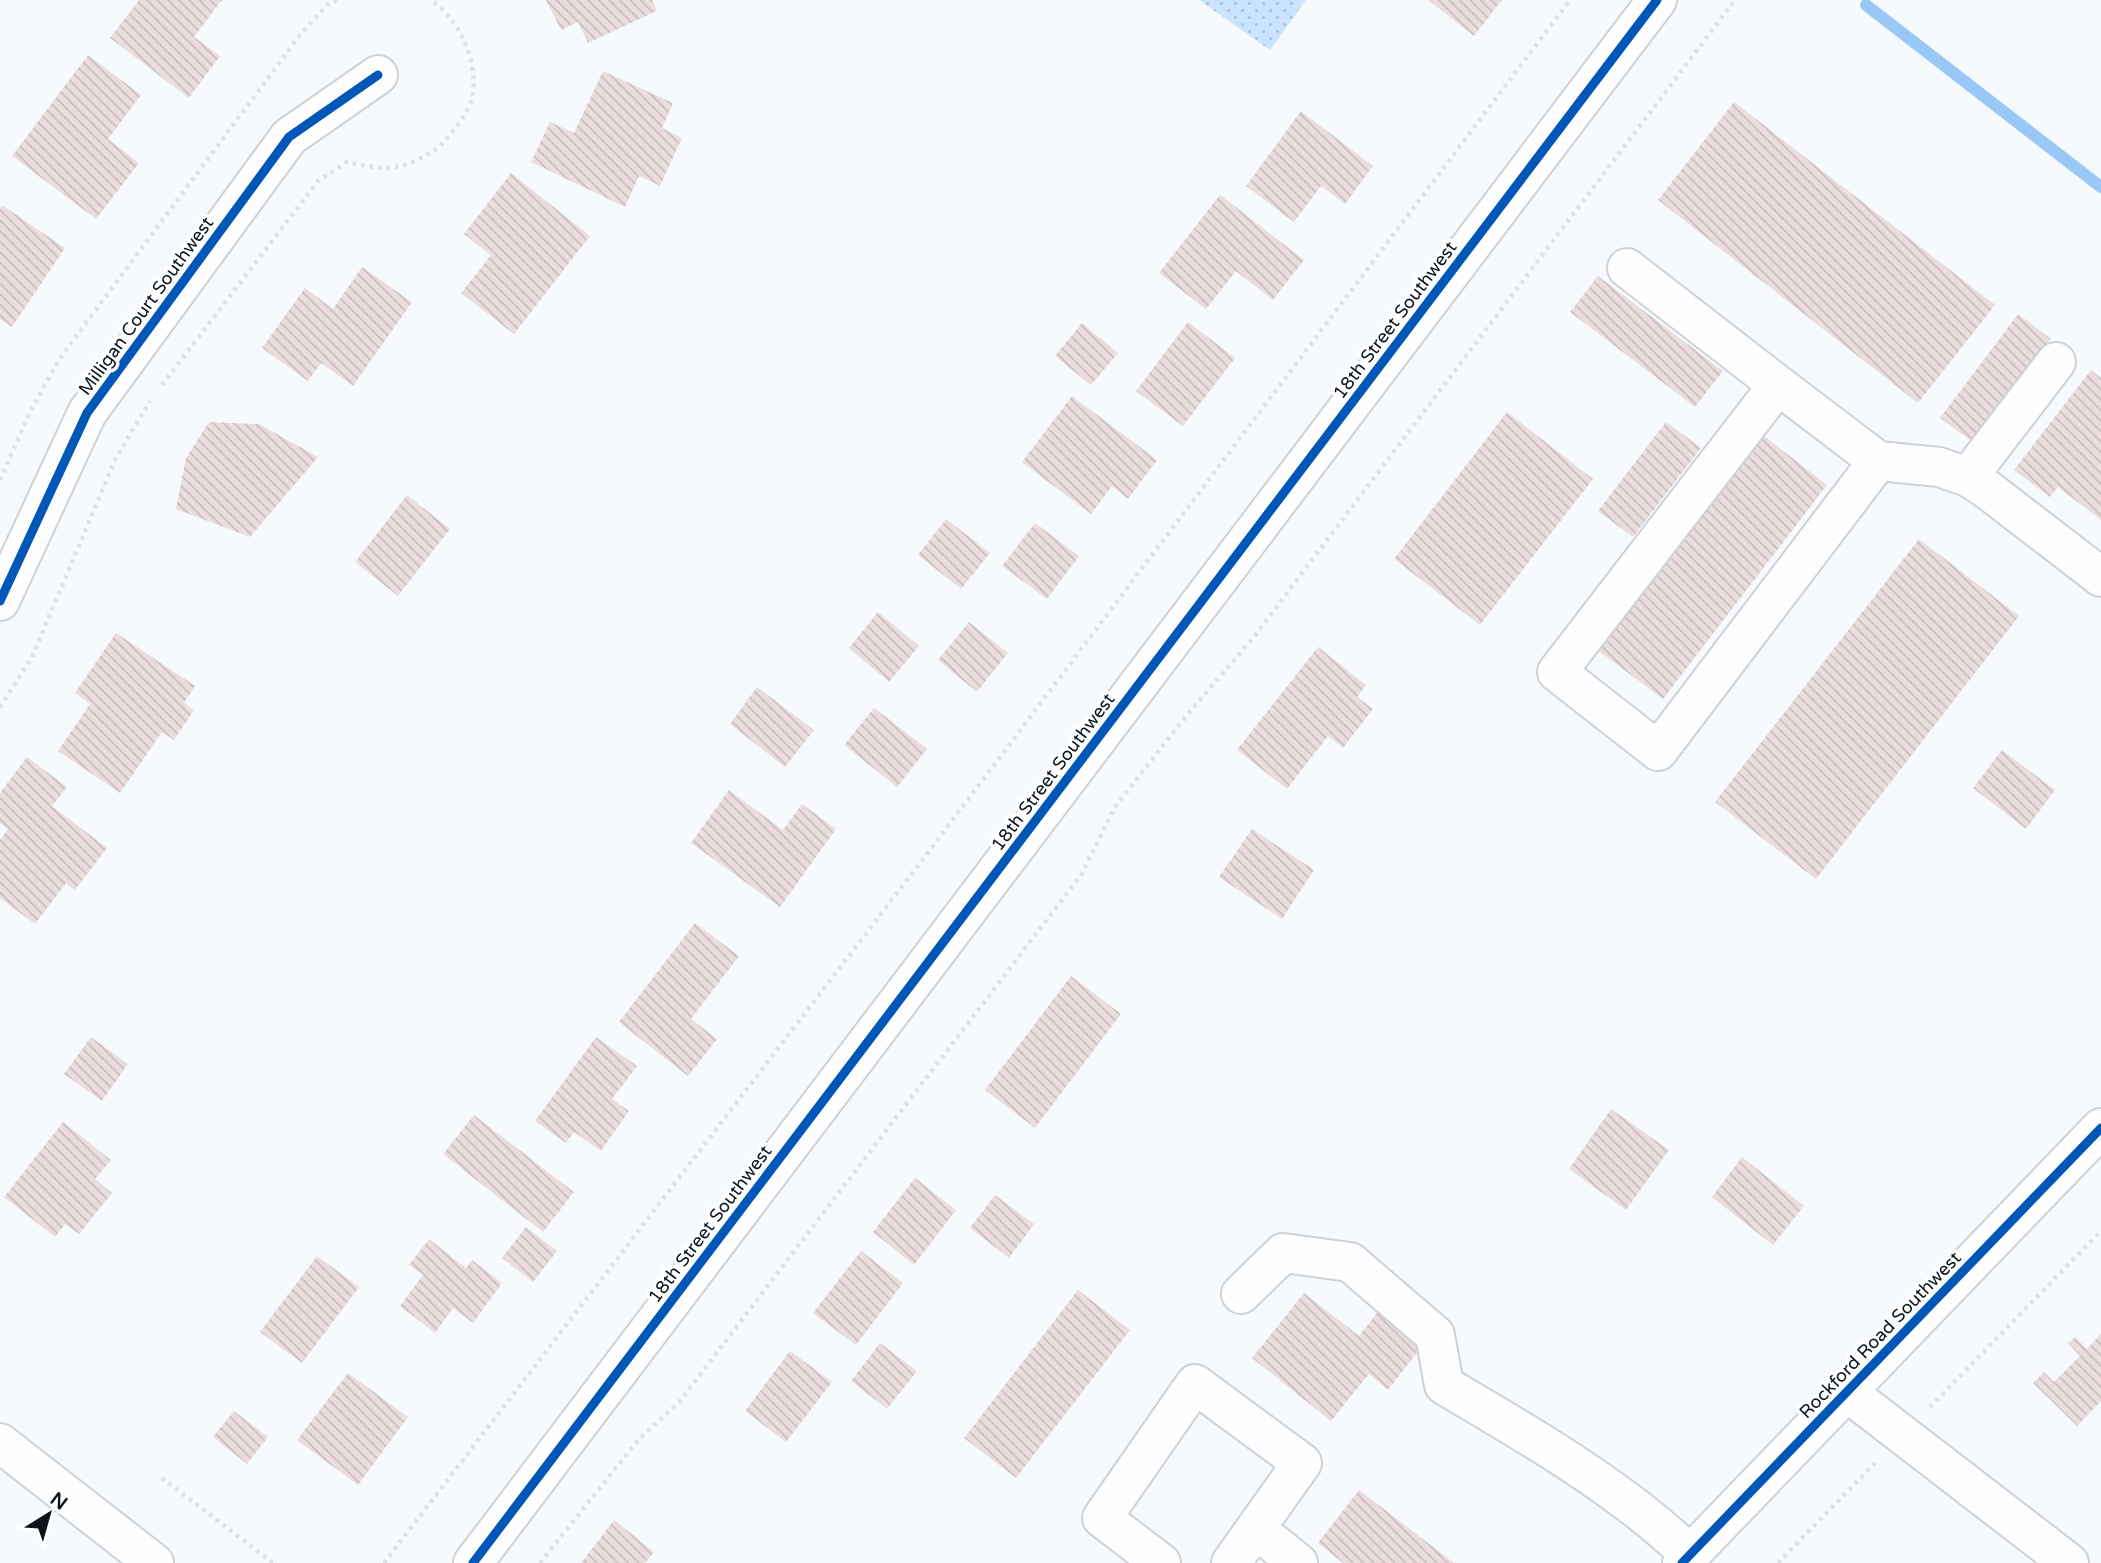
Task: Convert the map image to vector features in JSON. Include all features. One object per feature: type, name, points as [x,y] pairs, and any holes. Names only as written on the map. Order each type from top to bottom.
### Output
[{"type":"street","name":"18th Street Southwest","points":[[473,1563],[1657,0]]},
{"type":"street","name":"Milligan Court Southwest","points":[[0,601],[87,412],[289,136],[378,75]]},
{"type":"street","points":[[1627,268],[1878,461],[1939,467],[1968,477],[2101,577]]},
{"type":"street","points":[[1968,477],[2056,362]]},
{"type":"street","points":[[1778,385],[1557,672],[1658,751],[1878,461]]},
{"type":"street","name":"Rockford Road Southwest","points":[[1687,1559],[2101,1128]]},
{"type":"street","points":[[1241,1294],[1283,1253],[1350,1262],[1435,1335],[1444,1385],[1520,1430],[1630,1503],[1687,1559]]},
{"type":"street","points":[[1161,1563],[1102,1518],[1195,1384],[1302,1463],[1231,1563]]},
{"type":"street","points":[[1847,1392],[2070,1563]]},
{"type":"street","points":[[0,1443],[154,1563]]},
{"type":"street","points":[[1256,1529],[1298,1563]]},
{"type":"path","points":[[0,480],[30,412],[60,358],[300,35],[327,5],[337,0]]},
{"type":"path","points":[[0,707],[32,657],[115,460],[146,408],[318,181],[347,162],[396,167],[435,150],[458,124],[474,95],[471,55],[450,16],[430,0]]},
{"type":"path","points":[[384,1563],[941,835],[1570,0]]},
{"type":"path","points":[[540,1563],[638,1440],[680,1401],[1081,875],[1115,807],[1187,715],[1253,638],[1735,0]]},
{"type":"path","points":[[1778,1563],[2101,1231]]},
{"type":"path","points":[[162,1478],[273,1563]]},
{"type":"shaded area","points":[[1199,0],[1306,0],[1270,50]]},
{"type":"building","points":[[139,0],[222,0],[194,37],[220,56],[189,98],[110,38]]},
{"type":"building","points":[[546,0],[652,0],[657,11],[588,43],[578,22],[561,30]]},
{"type":"building","points":[[1428,0],[1502,0],[1474,36]]},
{"type":"building","points":[[88,55],[141,95],[108,139],[139,163],[96,219],[12,156]]},
{"type":"building","points":[[603,71],[673,103],[662,128],[682,138],[660,186],[639,176],[625,207],[531,162],[550,122],[574,133]]},
{"type":"building","points":[[1734,102],[1995,305],[1918,403],[1658,200]]},
{"type":"building","points":[[1301,111],[1373,166],[1345,204],[1321,186],[1294,222],[1246,186]]},
{"type":"building","points":[[511,173],[590,236],[514,334],[461,293],[491,255],[464,234]]},
{"type":"building","points":[[1220,195],[1304,260],[1273,300],[1236,271],[1206,309],[1159,273]]},
{"type":"building","points":[[2,205],[65,248],[12,327],[0,319]]},
{"type":"building","points":[[362,267],[412,302],[353,386],[321,363],[308,381],[262,348],[305,288],[333,309]]},
{"type":"building","points":[[1598,276],[1723,371],[1695,407],[1570,312]]},
{"type":"building","points":[[2018,314],[2051,339],[1974,443],[1940,418]]},
{"type":"building","points":[[1188,322],[1235,358],[1183,426],[1136,391]]},
{"type":"building","points":[[1082,323],[1118,353],[1091,385],[1055,356]]},
{"type":"building","points":[[2091,370],[2101,378],[2101,520],[2058,487],[2050,497],[2014,470]]},
{"type":"building","points":[[1072,396],[1157,460],[1128,499],[1112,486],[1091,514],[1022,462]]},
{"type":"building","points":[[1507,412],[1593,479],[1480,625],[1394,559]]},
{"type":"building","points":[[209,422],[259,424],[318,457],[250,537],[176,509],[186,458]]},
{"type":"building","points":[[1666,422],[1701,448],[1633,537],[1598,511]]},
{"type":"building","points":[[1764,436],[1827,485],[1663,699],[1599,651]]},
{"type":"building","points":[[407,495],[450,529],[398,596],[355,562]]},
{"type":"building","points":[[946,519],[990,553],[961,589],[918,555]]},
{"type":"building","points":[[1035,523],[1079,556],[1047,599],[1002,566]]},
{"type":"building","points":[[1919,539],[2019,616],[1816,879],[1715,802]]},
{"type":"building","points":[[878,612],[919,646],[889,682],[849,648]]},
{"type":"building","points":[[969,622],[1008,653],[977,692],[938,660]]},
{"type":"building","points":[[116,633],[195,686],[184,703],[194,710],[174,740],[162,732],[120,793],[58,751],[90,704],[75,693]]},
{"type":"building","points":[[1318,647],[1366,685],[1357,697],[1373,709],[1343,748],[1328,736],[1287,789],[1237,750]]},
{"type":"building","points":[[757,687],[814,730],[785,767],[730,724]]},
{"type":"building","points":[[874,708],[927,749],[897,787],[844,745]]},
{"type":"building","points":[[2002,750],[2055,790],[2026,829],[1973,788]]},
{"type":"building","points":[[27,757],[67,787],[52,806],[107,848],[75,890],[66,883],[35,924],[0,898],[0,840],[8,829],[0,823],[0,793]]},
{"type":"building","points":[[729,790],[783,830],[802,804],[836,829],[780,907],[691,843]]},
{"type":"building","points":[[1252,829],[1314,870],[1282,919],[1219,877]]},
{"type":"building","points":[[695,923],[739,956],[691,1019],[717,1039],[688,1076],[619,1022]]},
{"type":"building","points":[[1071,976],[1121,1014],[1035,1128],[985,1090]]},
{"type":"building","points":[[91,1037],[128,1064],[102,1101],[64,1074]]},
{"type":"building","points":[[596,1037],[637,1066],[612,1099],[629,1111],[601,1151],[574,1132],[566,1143],[535,1121]]},
{"type":"building","points":[[1611,1109],[1669,1150],[1626,1210],[1569,1169]]},
{"type":"building","points":[[474,1115],[574,1192],[543,1232],[443,1154]]},
{"type":"building","points":[[63,1122],[111,1160],[95,1179],[112,1193],[79,1234],[65,1224],[55,1237],[4,1197]]},
{"type":"building","points":[[1742,1157],[1804,1206],[1773,1245],[1712,1197]]},
{"type":"building","points":[[915,1178],[956,1210],[914,1265],[873,1232]]},
{"type":"building","points":[[995,1195],[1034,1224],[1009,1258],[970,1228]]},
{"type":"building","points":[[526,1227],[557,1251],[533,1282],[502,1258]]},
{"type":"building","points":[[429,1239],[466,1268],[472,1260],[502,1283],[473,1323],[453,1308],[435,1333],[400,1306],[423,1275],[409,1265]]},
{"type":"building","points":[[861,1251],[903,1283],[856,1345],[813,1313]]},
{"type":"building","points":[[317,1256],[359,1287],[302,1363],[260,1332]]},
{"type":"building","points":[[1078,1290],[1130,1330],[1016,1478],[964,1438]]},
{"type":"building","points":[[1304,1293],[1359,1336],[1379,1310],[1423,1345],[1388,1390],[1369,1374],[1331,1421],[1252,1358]]},
{"type":"building","points":[[2101,1334],[2101,1401],[2077,1426],[2033,1383],[2044,1372],[2054,1382],[2080,1356],[2068,1343],[2075,1337],[2087,1349]]},
{"type":"building","points":[[880,1343],[917,1371],[887,1409],[851,1381]]},
{"type":"building","points":[[790,1351],[832,1382],[786,1442],[745,1411]]},
{"type":"building","points":[[348,1373],[408,1417],[358,1485],[297,1440]]},
{"type":"building","points":[[234,1411],[268,1437],[247,1464],[213,1437]]},
{"type":"building","points":[[1359,1490],[1454,1563],[1343,1563],[1318,1543]]},
{"type":"building","points":[[614,1520],[654,1552],[645,1563],[581,1563]]},
{"type":"waterway","points":[[1866,5],[2101,187]]},
{"type":"cycle path","points":[[473,1563],[1657,0]]},
{"type":"cycle path","points":[[0,601],[87,413],[289,137],[378,75]]},
{"type":"cycle path","points":[[1682,1563],[2101,1128]]}]
